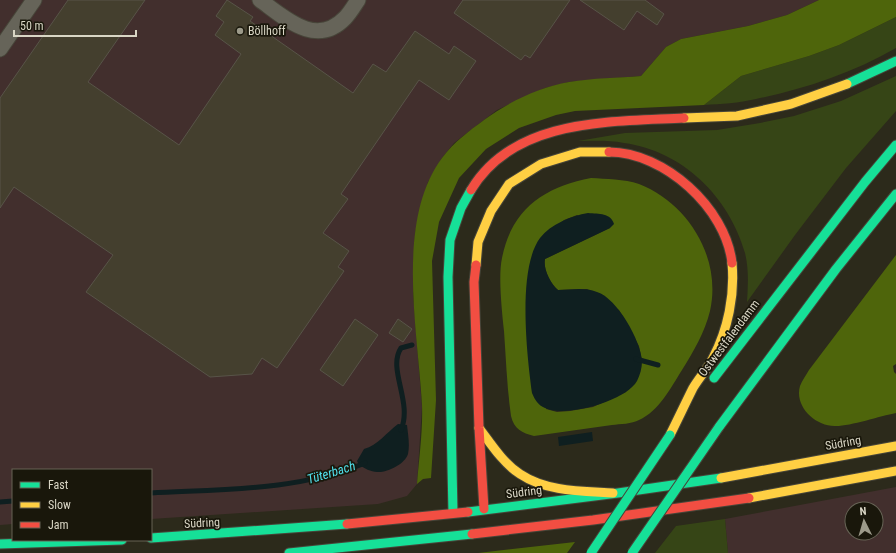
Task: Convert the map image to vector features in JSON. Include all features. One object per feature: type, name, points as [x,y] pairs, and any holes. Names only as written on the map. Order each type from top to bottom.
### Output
[{"type":"main road","points":[[471,535],[453,513],[450,472],[448,277],[450,240],[462,208],[472,190],[496,159],[526,141],[557,129],[624,121],[737,116],[791,104],[842,88],[896,61]]},
{"type":"main road","name":"Ostwestfalendamm","points":[[708,386],[865,182],[896,145]]},
{"type":"main road","points":[[471,535],[484,509],[478,428],[474,282],[478,242],[491,211],[509,184],[541,164],[580,152],[620,152],[639,156],[671,172],[696,192],[717,221],[731,252],[734,281],[724,333],[713,358],[694,387],[670,434]]},
{"type":"main road","points":[[632,553],[719,427],[836,269],[896,194]]},
{"type":"main road","points":[[591,553],[670,434],[698,398]]},
{"type":"main road","points":[[478,428],[505,460],[522,475],[538,482],[560,488],[613,493]]},
{"type":"main road","name":"Südring","points":[[152,538],[277,531],[453,513],[613,493],[706,479],[896,446]]},
{"type":"main road","points":[[289,553],[471,535],[627,517],[896,471]]},
{"type":"main road","points":[[0,544],[103,541]]},
{"type":"street","points":[[0,49],[34,0]]},
{"type":"street","points":[[260,0],[292,23],[315,32],[329,28],[342,21],[358,0]]},
{"type":"shaded area","points":[[0,0],[819,0],[787,15],[748,26],[681,39],[666,47],[641,76],[569,82],[545,88],[497,110],[454,143],[442,158],[428,182],[420,208],[415,234],[413,293],[422,407],[417,484],[407,496],[378,504],[152,519],[152,469],[12,469],[12,524],[0,525]]},
{"type":"shaded area","points":[[588,213],[607,216],[614,224],[610,228],[545,259],[546,271],[552,283],[558,290],[592,290],[605,296],[612,302],[627,321],[633,332],[641,353],[641,369],[637,381],[631,388],[621,395],[594,406],[566,411],[554,411],[540,405],[532,393],[526,336],[526,291],[528,270],[533,252],[540,238],[545,233],[562,221]]},
{"type":"shaded area","points":[[398,424],[407,425],[409,450],[406,458],[395,467],[381,472],[365,469],[359,465],[357,461],[364,449],[378,442]]},
{"type":"shaded area","points":[[592,432],[593,441],[559,446],[558,437]]},
{"type":"shaded area","points":[[896,487],[896,553],[728,553],[725,519]]},
{"type":"green space","points":[[819,0],[896,0],[896,17],[839,45],[809,56],[741,76],[704,105],[575,111],[556,115],[519,128],[486,149],[459,178],[439,222],[432,261],[436,400],[431,478],[423,479],[417,484],[422,405],[414,311],[414,244],[418,213],[427,184],[442,158],[462,137],[493,113],[536,91],[569,82],[641,76],[666,47],[681,39],[748,26],[787,15]]},
{"type":"green space","points":[[896,17],[896,48],[863,65],[828,79],[774,95],[723,104],[704,105],[741,76],[809,56],[839,45]]},
{"type":"green space","points":[[896,76],[896,111],[846,168],[795,235],[747,302],[747,265],[745,253],[738,233],[728,213],[701,180],[666,156],[645,148],[613,141],[578,141],[625,133],[717,130],[760,123],[794,116],[841,101]]},
{"type":"green space","points":[[591,178],[633,182],[657,193],[672,204],[686,219],[697,235],[706,253],[711,271],[712,291],[710,311],[702,334],[682,370],[664,399],[646,416],[629,423],[534,436],[519,430],[514,424],[511,416],[501,294],[500,274],[502,258],[507,241],[522,213],[545,194],[574,182]],"holes":[[[577,215],[610,228],[545,259],[545,267],[550,280],[558,290],[587,289],[619,310],[639,346],[642,361],[626,392],[593,407],[557,412],[546,409],[540,239],[564,220]]]},
{"type":"green space","points":[[896,255],[896,364],[893,366],[896,374],[896,413],[842,426],[821,423],[808,414],[803,408],[799,394],[800,386],[809,370]]},
{"type":"green space","points":[[725,519],[728,553],[655,553],[676,526]]},
{"type":"green space","points":[[575,542],[567,553],[478,553]]},
{"type":"building","points":[[68,0],[145,0],[88,82],[179,145],[241,54],[215,35],[224,22],[216,16],[227,0],[253,17],[250,21],[353,93],[373,64],[386,72],[415,31],[449,54],[454,46],[476,61],[449,100],[419,80],[341,194],[348,199],[323,233],[349,251],[338,267],[344,271],[277,368],[262,358],[252,374],[210,377],[86,292],[113,255],[14,187],[0,208],[0,98]]},
{"type":"building","points":[[463,0],[570,0],[530,58],[525,55],[521,60],[454,13]]},
{"type":"building","points":[[580,0],[645,0],[664,14],[657,25],[637,11],[624,30]]},
{"type":"building","points":[[355,319],[378,335],[343,386],[320,370]]},
{"type":"building","points":[[398,319],[412,329],[403,342],[389,333]]},
{"type":"waterway","name":"Tüterbach","points":[[401,430],[404,419],[404,408],[398,376],[397,356],[401,348],[412,345]]},
{"type":"waterway","name":"Tüterbach","points":[[636,359],[658,365]]},
{"type":"waterway","name":"Tüterbach","points":[[152,493],[232,489],[287,484],[313,479],[365,463]]},
{"type":"waterway","name":"Tüterbach","points":[[0,502],[12,501]]},
{"type":"traffic: fast","points":[[847,84],[896,61]]},
{"type":"traffic: fast","points":[[714,378],[865,182],[896,145]]},
{"type":"traffic: fast","points":[[453,513],[448,277],[450,240],[461,208],[471,190]]},
{"type":"traffic: fast","points":[[719,427],[836,269],[896,194]]},
{"type":"traffic: fast","points":[[632,553],[719,427]]},
{"type":"traffic: fast","points":[[591,553],[670,435]]},
{"type":"traffic: fast","points":[[468,512],[721,478]]},
{"type":"traffic: fast","points":[[152,538],[347,524]]},
{"type":"traffic: fast","points":[[289,553],[472,534]]},
{"type":"traffic: fast","points":[[0,544],[92,541]]},
{"type":"traffic: slow","points":[[684,118],[737,116],[791,104],[847,84]]},
{"type":"traffic: slow","points":[[476,265],[478,242],[491,211],[509,184],[541,164],[580,152],[609,152]]},
{"type":"traffic: slow","points":[[670,435],[693,388],[709,366],[723,335],[731,299],[733,275],[732,263]]},
{"type":"traffic: slow","points":[[479,428],[508,464],[514,470],[530,480],[565,490],[613,493]]},
{"type":"traffic: slow","points":[[721,478],[896,446]]},
{"type":"traffic: slow","points":[[749,498],[896,471]]},
{"type":"traffic: jam","points":[[471,190],[489,166],[512,149],[538,137],[566,128],[595,124],[684,118]]},
{"type":"traffic: jam","points":[[609,152],[630,155],[651,162],[671,173],[689,187],[705,204],[718,222],[727,242],[732,263]]},
{"type":"traffic: jam","points":[[476,265],[474,282],[479,428],[484,509]]},
{"type":"traffic: jam","points":[[472,534],[593,520],[749,498]]},
{"type":"traffic: jam","points":[[347,524],[468,512]]},
{"type":"place","name":"Böllhoff","points":[[240,31]]}]
